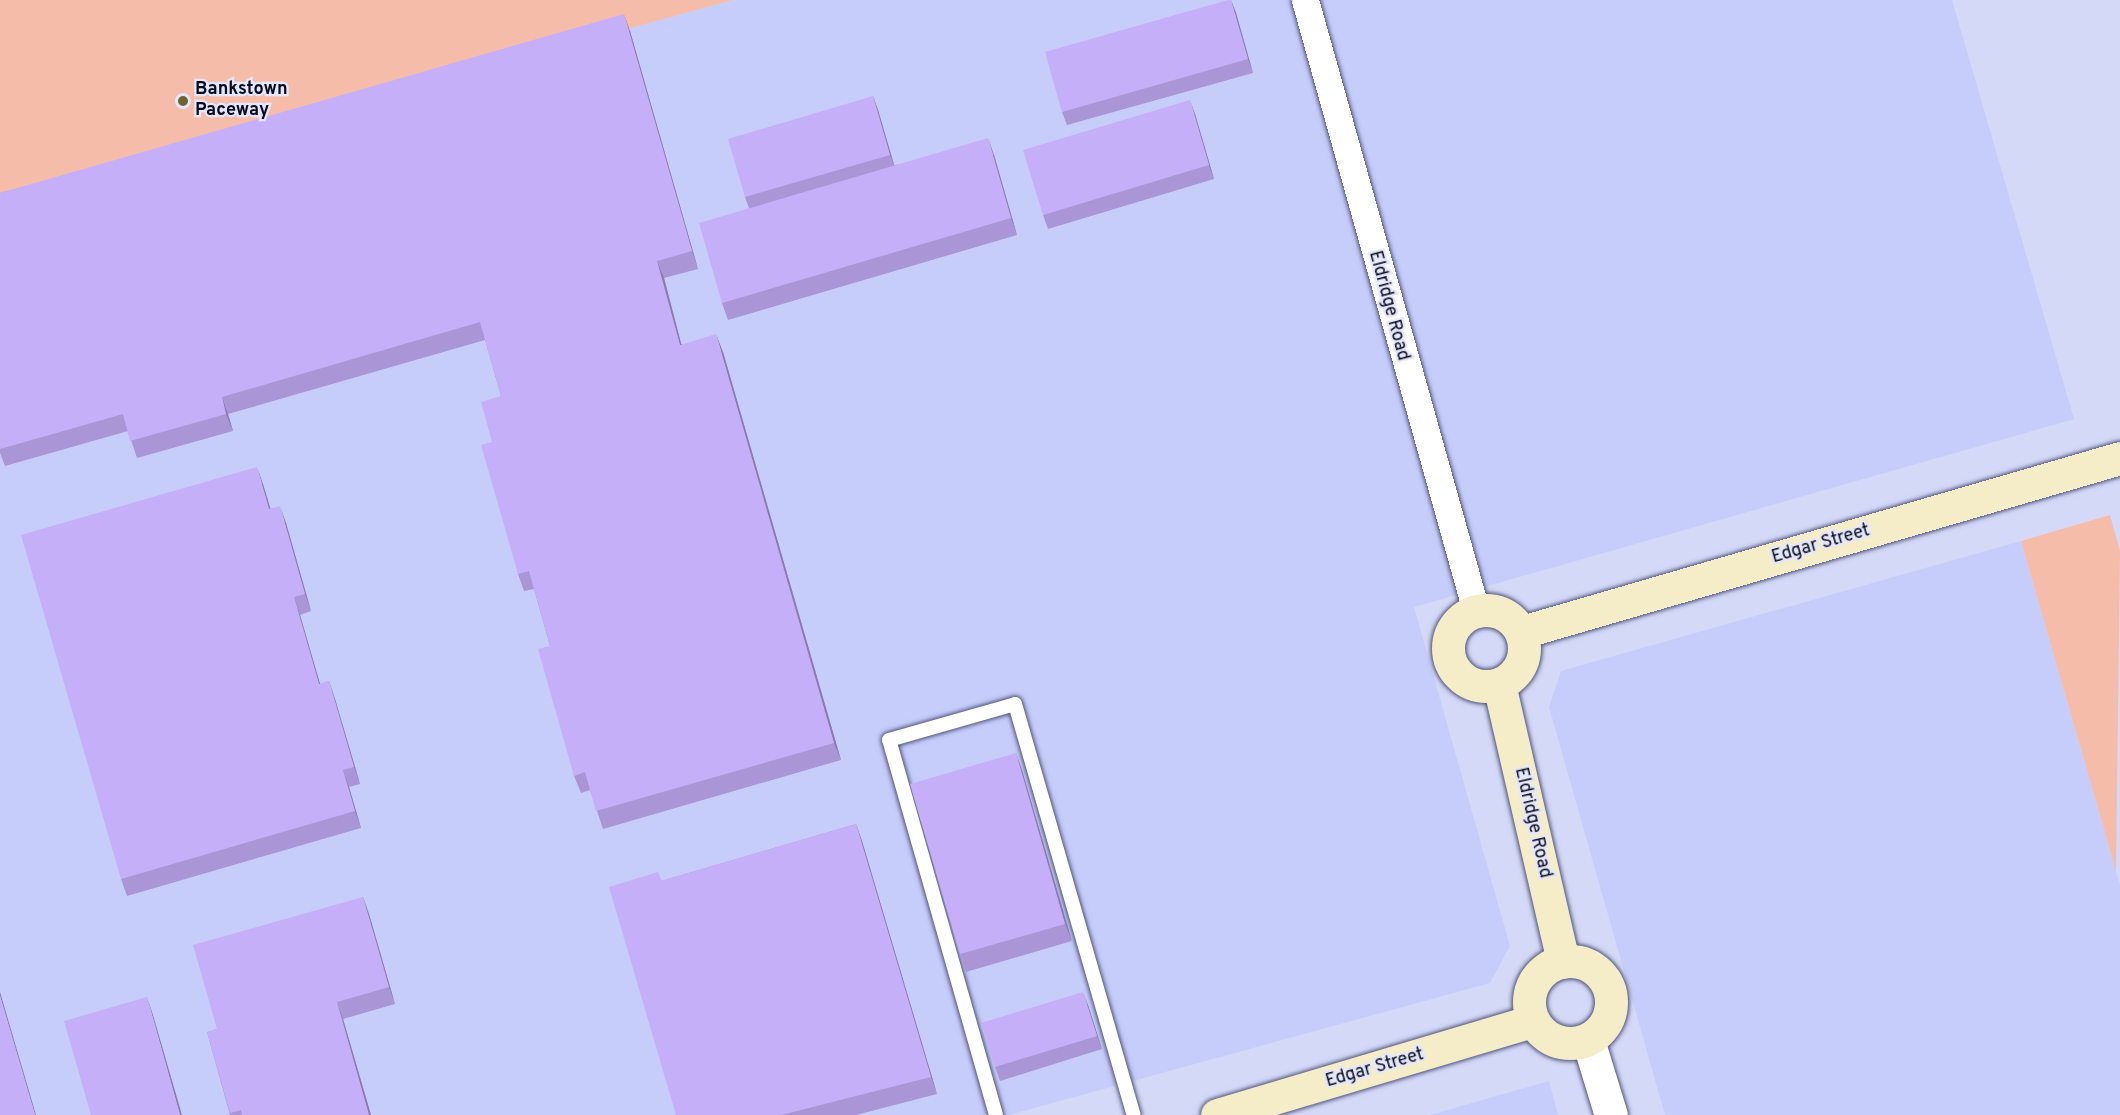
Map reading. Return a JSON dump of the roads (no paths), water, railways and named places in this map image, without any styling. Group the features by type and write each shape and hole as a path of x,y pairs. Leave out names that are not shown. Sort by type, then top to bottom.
{"main road":[{"name":"Edgar Street","path":"1522,632 2120,458"},
{"path":"1476,611 1505,614 1522,632 1524,657 1500,684 1474,685 1462,679 1449,657 1451,632 1476,611"},
{"name":"Eldridge Road","path":"1500,684 1563,962"},
{"path":"1563,962 1593,968 1610,991 1607,1020 1588,1040 1551,1039 1533,1021 1529,994 1533,982 1542,971 1563,962"},
{"name":"Edgar Street","path":"1217,1115 1533,1021"}],"street":[{"name":"Eldridge Road","path":"1305,0 1476,611"},
{"path":"1588,1040 1611,1115"}],"lane":[{"path":"996,1115 889,740 1015,704 1134,1115"}],"place":[{"name":"Bankstown Paceway","path":"183,101"}]}
